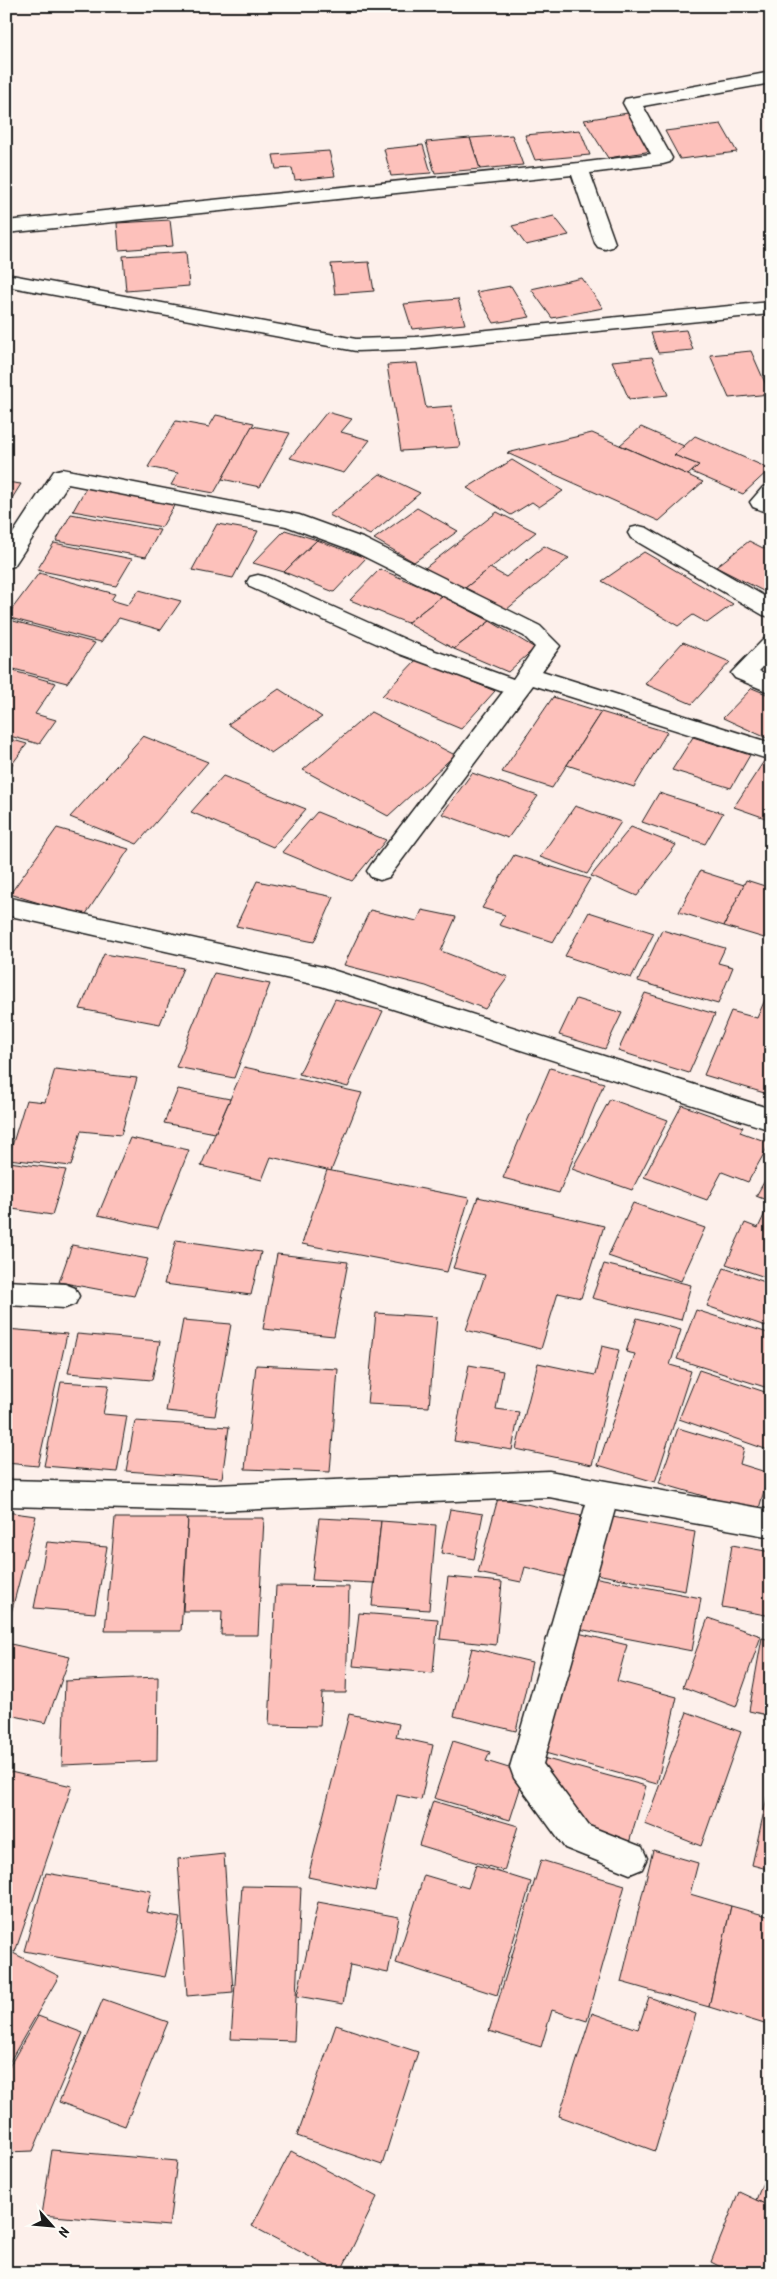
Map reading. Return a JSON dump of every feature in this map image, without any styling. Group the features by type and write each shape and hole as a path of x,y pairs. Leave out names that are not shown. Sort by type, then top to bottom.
{"street":[{"path":"6,227 579,169 663,158 632,104 771,77"},
{"path":"579,169 604,243"},
{"path":"6,280 356,345 416,343 771,308"},
{"path":"6,562 62,476 292,520 357,544 532,631 548,646 523,682 380,871"},
{"path":"771,492 761,502 771,507"},
{"path":"639,532 771,610"},
{"path":"258,582 408,649 771,752"},
{"path":"771,644 743,673 771,685"},
{"path":"6,906 323,977 771,1120"},
{"path":"6,1293 64,1296"},
{"path":"6,1493 214,1498 549,1484 771,1524"},
{"path":"604,1494 526,1767 577,1837 630,1858"}],"building":[{"path":"628,113 652,151 608,158 584,120"},
{"path":"721,124 737,152 680,159 665,131"},
{"path":"580,130 590,155 535,160 525,135"},
{"path":"512,135 523,165 480,169 470,138"},
{"path":"470,138 480,169 435,173 426,142"},
{"path":"423,145 431,173 391,176 384,149"},
{"path":"329,151 335,176 295,180 292,168 276,169 273,155"},
{"path":"554,216 569,235 526,245 512,226"},
{"path":"170,220 173,246 119,250 117,223"},
{"path":"186,252 189,286 126,291 123,256"},
{"path":"369,262 374,291 335,294 331,264"},
{"path":"582,278 603,308 552,318 531,289"},
{"path":"511,286 530,317 494,323 476,292"},
{"path":"458,299 465,324 412,329 404,304"},
{"path":"686,330 693,350 658,353 651,333"},
{"path":"751,351 770,394 729,398 710,355"},
{"path":"652,357 668,395 629,399 612,361"},
{"path":"417,363 426,408 452,406 460,447 401,451 387,365"},
{"path":"327,412 352,419 341,432 370,440 344,473 290,458"},
{"path":"216,415 254,423 214,493 171,485 178,473 148,467 176,421 209,427"},
{"path":"252,426 290,433 260,487 222,479"},
{"path":"641,427 684,446 674,455 699,465 688,475 620,445"},
{"path":"592,433 703,482 659,521 507,453"},
{"path":"695,436 770,469 743,494 692,472 699,465 674,455"},
{"path":"512,460 563,491 539,507 532,502 511,515 467,488"},
{"path":"380,474 420,493 370,535 329,515"},
{"path":"6,482 21,484 11,500 6,499"},
{"path":"86,488 175,504 162,527 73,511"},
{"path":"417,508 458,531 414,562 374,539"},
{"path":"497,512 536,532 464,589 425,568"},
{"path":"71,514 160,530 146,557 56,541"},
{"path":"217,524 258,531 233,578 192,570"},
{"path":"285,530 317,540 284,572 253,563"},
{"path":"317,540 366,558 334,592 284,572"},
{"path":"749,541 771,552 771,595 716,567"},
{"path":"54,543 132,559 116,586 37,570"},
{"path":"544,546 569,558 506,610 464,589 490,568 506,577"},
{"path":"644,552 733,604 707,623 693,615 678,626 602,581"},
{"path":"380,569 442,596 407,623 350,600"},
{"path":"39,573 115,594 111,600 128,605 139,590 181,601 161,630 119,618 101,642 6,617"},
{"path":"442,596 490,621 454,649 407,623"},
{"path":"6,619 95,643 67,683 6,667"},
{"path":"490,621 535,648 508,672 454,649"},
{"path":"683,642 730,662 692,704 645,684"},
{"path":"417,659 495,691 461,729 382,696"},
{"path":"6,669 56,683 35,714 56,720 39,744 6,735"},
{"path":"752,688 771,696 771,740 723,718"},
{"path":"279,689 322,717 271,753 228,724"},
{"path":"553,697 601,712 552,788 502,772"},
{"path":"371,712 455,755 388,816 303,770"},
{"path":"601,712 667,732 634,787 567,765"},
{"path":"143,736 208,762 137,844 70,817"},
{"path":"693,737 750,755 731,788 672,770"},
{"path":"6,738 27,744 10,767 6,766"},
{"path":"764,761 771,763 771,820 734,807"},
{"path":"472,773 538,796 508,838 442,814"},
{"path":"223,776 306,809 273,847 191,812"},
{"path":"659,793 723,813 705,844 642,822"},
{"path":"575,806 621,822 587,874 540,857"},
{"path":"317,812 386,840 352,881 282,852"},
{"path":"631,827 676,845 637,896 591,876"},
{"path":"57,828 129,849 84,917 10,894"},
{"path":"514,855 590,879 553,942 499,925 505,915 482,908"},
{"path":"700,871 744,885 724,926 679,912"},
{"path":"746,880 771,888 771,940 724,926"},
{"path":"257,881 334,897 314,942 236,926"},
{"path":"370,910 417,921 422,910 456,917 441,951 508,977 485,1009 426,986 344,965"},
{"path":"589,912 654,933 631,978 565,956"},
{"path":"662,930 725,948 718,963 733,967 718,1004 638,981"},
{"path":"104,954 183,968 160,1024 80,1009"},
{"path":"214,973 270,984 234,1078 176,1067"},
{"path":"771,986 771,1095 704,1075 731,1011 757,1018"},
{"path":"645,993 715,1014 689,1073 618,1051"},
{"path":"335,999 383,1011 348,1087 299,1074"},
{"path":"576,999 622,1013 605,1049 559,1035"},
{"path":"244,1067 362,1093 331,1171 271,1157 262,1180 201,1166"},
{"path":"550,1068 604,1083 559,1193 503,1178"},
{"path":"55,1069 137,1078 121,1135 81,1131 71,1166 8,1159 26,1100 45,1102"},
{"path":"178,1089 230,1099 215,1133 164,1123"},
{"path":"610,1099 668,1120 632,1190 572,1169"},
{"path":"682,1105 743,1127 740,1132 770,1143 748,1182 722,1172 707,1200 644,1177"},
{"path":"130,1138 189,1150 158,1228 98,1215"},
{"path":"9,1162 66,1170 52,1215 6,1208 6,1170"},
{"path":"327,1170 469,1198 447,1272 302,1244"},
{"path":"771,1170 771,1202 756,1196"},
{"path":"478,1197 604,1226 581,1298 558,1293 541,1349 466,1330 485,1275 453,1268"},
{"path":"633,1203 705,1228 681,1281 608,1256"},
{"path":"766,1211 771,1212 771,1279 726,1264 745,1223 758,1228"},
{"path":"176,1240 261,1252 251,1295 164,1284"},
{"path":"72,1245 148,1259 134,1296 59,1282"},
{"path":"277,1254 348,1262 334,1336 263,1329"},
{"path":"604,1264 691,1285 681,1320 592,1298"},
{"path":"724,1268 771,1284 771,1328 707,1306"},
{"path":"696,1310 771,1334 771,1389 677,1359"},
{"path":"376,1313 437,1317 429,1407 367,1404"},
{"path":"637,1318 681,1330 670,1365 691,1371 655,1482 598,1465 635,1354 626,1352"},
{"path":"183,1320 231,1324 215,1416 166,1411"},
{"path":"6,1329 67,1334 38,1466 6,1463"},
{"path":"77,1334 160,1341 152,1380 68,1373"},
{"path":"602,1346 619,1350 592,1465 516,1449 538,1363 595,1375"},
{"path":"256,1365 338,1369 330,1472 245,1469"},
{"path":"469,1365 503,1371 496,1409 519,1412 512,1450 454,1441"},
{"path":"699,1370 771,1394 771,1451 679,1419"},
{"path":"61,1382 109,1385 103,1414 127,1416 117,1472 44,1466"},
{"path":"135,1421 229,1427 222,1478 126,1471"},
{"path":"678,1428 744,1448 740,1464 769,1473 758,1512 659,1483"},
{"path":"498,1498 581,1516 566,1577 525,1567 521,1582 478,1573"},
{"path":"450,1509 483,1514 474,1559 441,1553"},
{"path":"6,1512 36,1516 7,1629 6,1629"},
{"path":"607,1516 695,1532 685,1591 596,1574"},
{"path":"115,1518 188,1518 181,1631 105,1631"},
{"path":"188,1518 264,1518 258,1635 221,1635 222,1611 183,1611"},
{"path":"319,1518 381,1521 374,1583 312,1580"},
{"path":"381,1521 436,1525 429,1610 372,1606"},
{"path":"47,1542 107,1547 95,1613 34,1608"},
{"path":"732,1545 771,1552 771,1616 722,1607"},
{"path":"588,1576 701,1598 692,1651 579,1629"},
{"path":"448,1577 502,1582 496,1645 440,1639"},
{"path":"276,1586 349,1587 346,1693 322,1693 320,1726 269,1725"},
{"path":"359,1613 438,1619 433,1673 353,1666"},
{"path":"708,1618 761,1636 736,1707 683,1687"},
{"path":"578,1633 627,1645 617,1681 677,1697 657,1784 545,1753"},
{"path":"762,1638 771,1640 771,1716 749,1711"},
{"path":"6,1643 70,1657 46,1723 6,1714"},
{"path":"472,1648 532,1662 516,1731 454,1716"},
{"path":"158,1677 157,1761 62,1765 65,1681"},
{"path":"687,1712 741,1732 701,1846 645,1824"},
{"path":"349,1714 399,1724 396,1737 433,1745 421,1800 397,1795 375,1891 308,1877"},
{"path":"453,1741 490,1752 486,1761 525,1773 510,1820 434,1798"},
{"path":"543,1758 646,1786 629,1843 577,1827 538,1776"},
{"path":"6,1771 72,1786 15,1952 6,1950"},
{"path":"771,1780 771,1870 752,1865"},
{"path":"433,1801 518,1826 504,1871 419,1845"},
{"path":"653,1850 698,1863 690,1894 731,1906 709,2007 621,1982"},
{"path":"224,1854 233,1992 187,1996 178,1859"},
{"path":"541,1860 625,1885 587,2021 552,2010 541,2047 489,2031"},
{"path":"476,1865 531,1882 497,1995 396,1963 424,1875 468,1888"},
{"path":"46,1873 151,1891 146,1912 180,1918 165,1977 24,1951"},
{"path":"242,1886 301,1887 294,2041 231,2039"},
{"path":"318,1902 399,1917 388,1973 350,1965 343,2004 297,1996"},
{"path":"731,1906 771,1917 771,2026 709,2007"},
{"path":"13,1953 59,1976 6,2068 6,1965"},
{"path":"649,1997 696,2014 655,2151 559,2116 592,2013 638,2029"},
{"path":"103,1999 168,2022 125,2126 59,2102"},
{"path":"38,2016 83,2033 33,2151 6,2152 6,2072"},
{"path":"336,2025 418,2052 382,2165 297,2136"},
{"path":"52,2150 177,2161 169,2226 42,2215"},
{"path":"291,2151 377,2197 340,2273 252,2226"},
{"path":"771,2162 771,2207 756,2200"},
{"path":"739,2192 771,2207 771,2273 732,2273 711,2262"}]}
